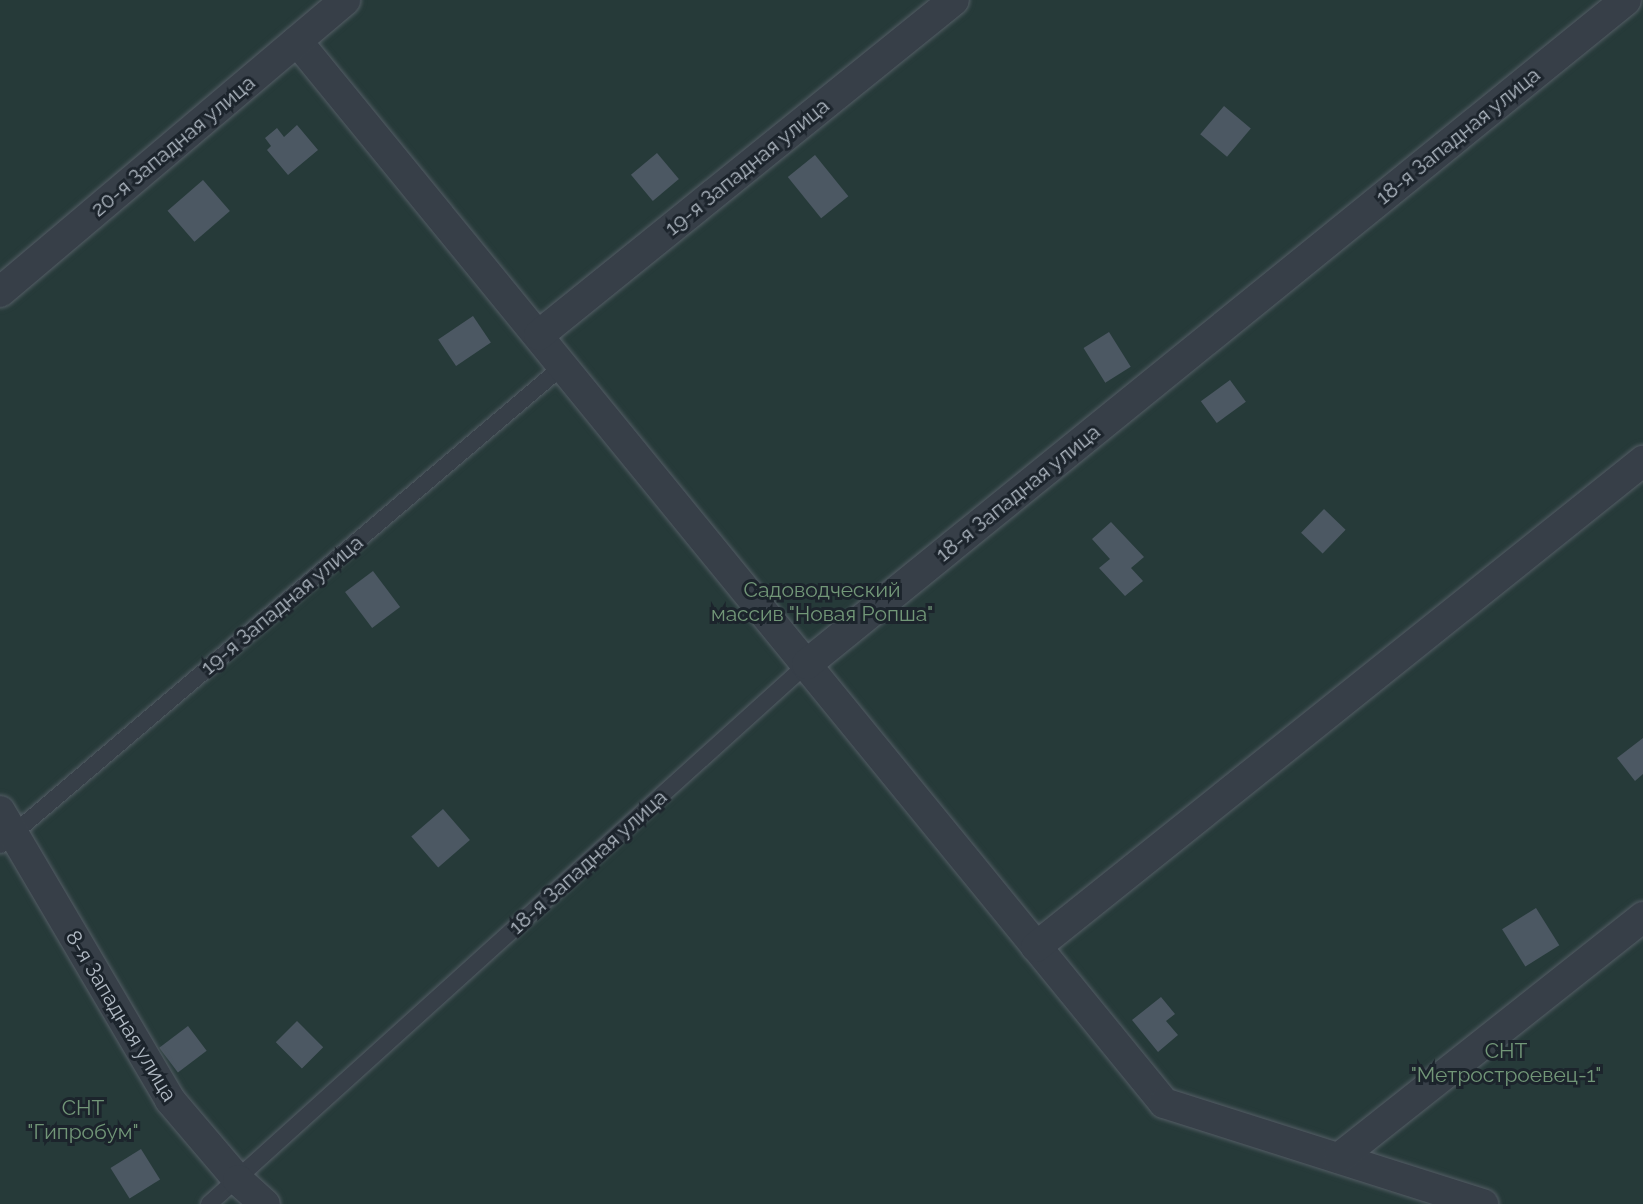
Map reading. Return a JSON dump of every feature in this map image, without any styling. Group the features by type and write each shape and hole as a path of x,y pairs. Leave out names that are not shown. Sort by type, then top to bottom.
{"street":[{"name":"20-я Западная улица","path":"0,292 297,41 313,10 345,0"},
{"name":"19-я Западная улица","path":"539,335 954,0"},
{"name":"18-я Западная улица","path":"807,664 1626,0"},
{"path":"297,41 1164,1103 1483,1204"},
{"path":"1036,947 1643,461"},
{"name":"8-я Западная улица","path":"4,830 170,1100 238,1180 265,1204"},
{"path":"1339,1158 1643,917"}],"lane":[{"name":"19-я Западная улица","path":"4,830 564,365"},
{"name":"18-я Западная улица","path":"209,1204 807,664"}],"green space":[{"name":"Садоводческий массив \"Новая Ропша\"","path":"0,0 1643,0 1643,1204 0,1204"}],"building":[{"path":"1224,106 1251,128 1227,157 1200,134"},
{"path":"297,125 318,150 288,175 267,150 271,146 265,138 277,128 284,137"},
{"path":"657,153 679,179 653,201 631,175"},
{"path":"815,155 848,196 821,218 788,177"},
{"path":"203,180 230,211 194,242 168,211"},
{"path":"473,316 491,343 456,366 438,339"},
{"path":"1109,332 1131,367 1105,383 1084,348"},
{"path":"1230,380 1246,402 1217,423 1201,401"},
{"path":"1324,509 1346,530 1323,554 1301,533"},
{"path":"1111,522 1144,557 1131,568 1143,581 1125,596 1099,568 1110,559 1092,539"},
{"path":"373,571 400,607 372,628 345,592"},
{"path":"1643,738 1643,774 1635,781 1617,758"},
{"path":"443,809 470,840 438,867 411,837"},
{"path":"1536,908 1559,945 1525,967 1502,929"},
{"path":"1161,997 1175,1014 1166,1021 1178,1035 1158,1052 1132,1020"},
{"path":"297,1021 323,1047 302,1068 276,1042"},
{"path":"188,1026 207,1051 178,1072 159,1048"},
{"path":"141,1149 160,1180 130,1199 110,1168"}],"park label":[{"name":"СНТ \"Метростроевец-1\"","path":"1506,1063"},
{"name":"СНТ \"Гипробум\"","path":"83,1120"}]}
